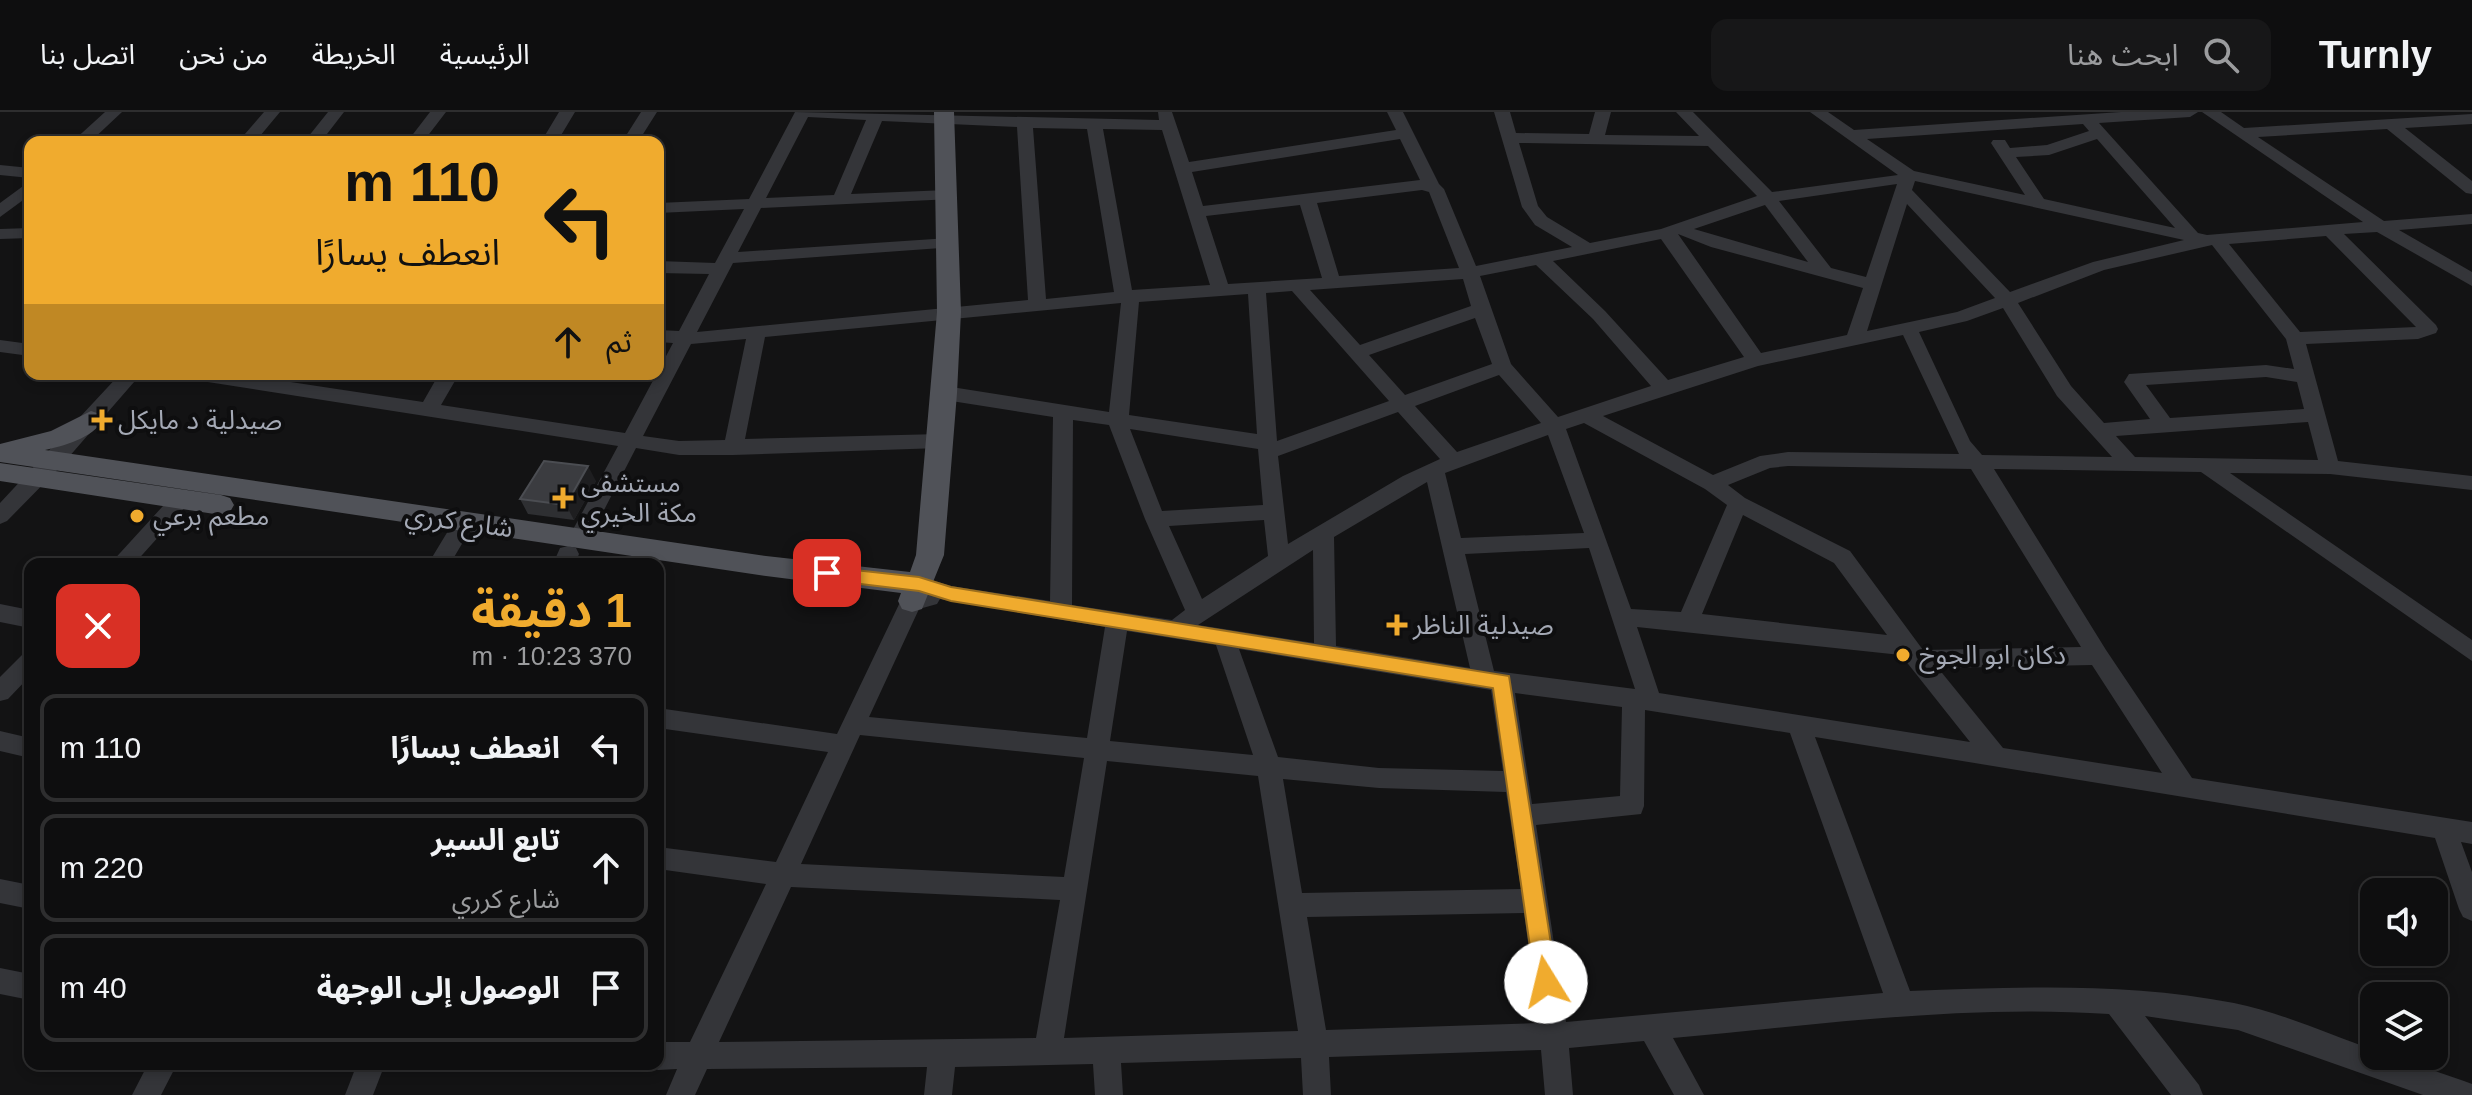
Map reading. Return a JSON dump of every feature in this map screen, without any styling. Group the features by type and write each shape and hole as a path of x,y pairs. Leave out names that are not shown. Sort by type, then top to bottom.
{"main road":[{"path":"664,569 915,593 930,555 945,393 949,243 944,115"},
{"path":"0,452 59,438 91,420"},
{"name":"شارع كرري","path":"0,452 46,470 180,500 571,552 655,558"},
{"name":"شارع كرري","path":"0,472 46,470 602,558"},
{"name":"شارع كرري","path":"664,559 766,566 915,593"}],"street":[{"path":"87,136 114,112"},
{"path":"251,136 272,112"},
{"path":"317,136 336,112"},
{"path":"420,136 438,112"},
{"path":"553,136 567,112"},
{"path":"634,136 649,112"},
{"path":"664,373 804,112 944,115 1025,123 1094,125 1166,118 1221,291"},
{"path":"1395,112 1431,186 1437,191 1470,273 1494,350 1503,367 1555,427 1623,617 1642,700 1632,806 1520,816"},
{"path":"1502,112 1535,215 1588,249"},
{"path":"1596,139 1603,112"},
{"path":"1684,112 1768,198 1825,272"},
{"path":"1818,112 1907,181 2007,300 2064,391 2131,465"},
{"path":"1851,135 1987,126 2039,117 2088,120 2190,112"},
{"path":"2210,112 2380,226 2472,280"},
{"path":"2331,112 2341,126"},
{"path":"840,200 876,115"},
{"path":"2240,133 2472,119"},
{"path":"2088,120 2205,238 2295,338 2330,467"},
{"path":"1025,123 1037,304"},
{"path":"2389,123 2472,189"},
{"path":"1094,125 1127,296 1118,422 1155,519 1197,613"},
{"path":"1987,126 2038,203"},
{"path":"1183,168 1407,133"},
{"path":"2006,153 2049,150 2100,133"},
{"path":"1510,138 1712,141"},
{"path":"0,170 24,172"},
{"path":"1855,338 1907,181"},
{"path":"664,336 683,338 757,332 1127,296 1470,273 1671,231 1768,198 1907,181 2038,203 2205,238"},
{"path":"1198,212 1431,186"},
{"path":"0,212 24,191"},
{"path":"664,208 947,195"},
{"path":"1307,199 1332,283"},
{"path":"1178,628 1279,560 1444,465 1664,388 1756,360 1961,317 2099,266 2205,238 2472,219"},
{"path":"2295,338 2429,332 2329,229"},
{"path":"1671,231 1874,285"},
{"path":"1671,231 1756,360"},
{"path":"0,234 24,233"},
{"path":"664,267 949,243"},
{"path":"1541,260 1599,315 1664,388"},
{"path":"1297,286 1402,404 1444,465 1454,546 1493,680 1514,782 1555,1036 1559,1095"},
{"path":"1257,289 1267,448 1279,560"},
{"path":"1357,353 1482,309"},
{"path":"1909,329 1962,444 1976,461 2098,656 2185,787"},
{"path":"733,448 757,332"},
{"path":"0,346 24,349"},
{"path":"945,393 1063,409 1118,422 1267,448 1503,367"},
{"path":"2164,425 2134,382 2136,379 2266,371 2305,377"},
{"path":"0,516 46,470 126,380"},
{"path":"253,380 679,448 940,441"},
{"path":"327,392 335,380"},
{"path":"428,410 446,380"},
{"path":"571,552 660,380"},
{"path":"1061,610 1063,409"},
{"path":"1585,415 1712,484 1738,503 1842,557 1913,653 1998,759"},
{"path":"2097,430 2314,415"},
{"path":"1712,484 1775,459 2330,467 2472,483"},
{"path":"2206,466 2472,652"},
{"path":"127,558 180,500"},
{"path":"1688,621 1738,503"},
{"path":"1155,519 1274,512"},
{"path":"1323,536 1325,654"},
{"path":"443,558 455,537"},
{"path":"1454,546 1597,540"},
{"path":"680,1095 915,593 951,594 1178,628 1325,654 1642,700 2472,833"},
{"path":"0,613 24,618"},
{"path":"1623,617 1688,621 1913,653 2098,656"},
{"path":"1048,1052 1118,619"},
{"path":"1224,637 1269,767 1314,1042 1317,1095"},
{"path":"0,692 24,667"},
{"path":"664,719 851,735 1097,747 1408,781 1514,782"},
{"path":"1799,725 1901,1004"},
{"path":"0,741 24,747"},
{"path":"2444,828 2472,909"},
{"path":"664,859 785,875 1074,889"},
{"path":"0,891 24,896"},
{"path":"1293,905 1533,901"},
{"path":"0,981 24,986"},
{"path":"664,1056 1106,1051 1555,1036 1901,1004 2042,997 2161,1004 2238,1017 2464,1095"},
{"path":"2116,1001 2189,1095"},
{"path":"1650,1026 1690,1095"},
{"path":"1106,1051 1109,1095"},
{"path":"938,1095 943,1054"},
{"path":"146,1095 160,1070"},
{"path":"359,1095 369,1070"}],"building":[{"path":"544,461 588,466 566,505 520,499"}],"place":[{"name":"صيدلية د مايكل","path":"102,420"},
{"name":"مستشفى مكة الخيري","path":"563,498"},
{"name":"مطعم برعي","path":"137,516"},
{"name":"صيدلية الناظر","path":"1397,625"},
{"name":"دكان ابو الجوخ","path":"1903,655"}],"route":[{"path":"827,573 919,584 951,594 1148,623 1502,682 1514,782 1546,982"}]}
